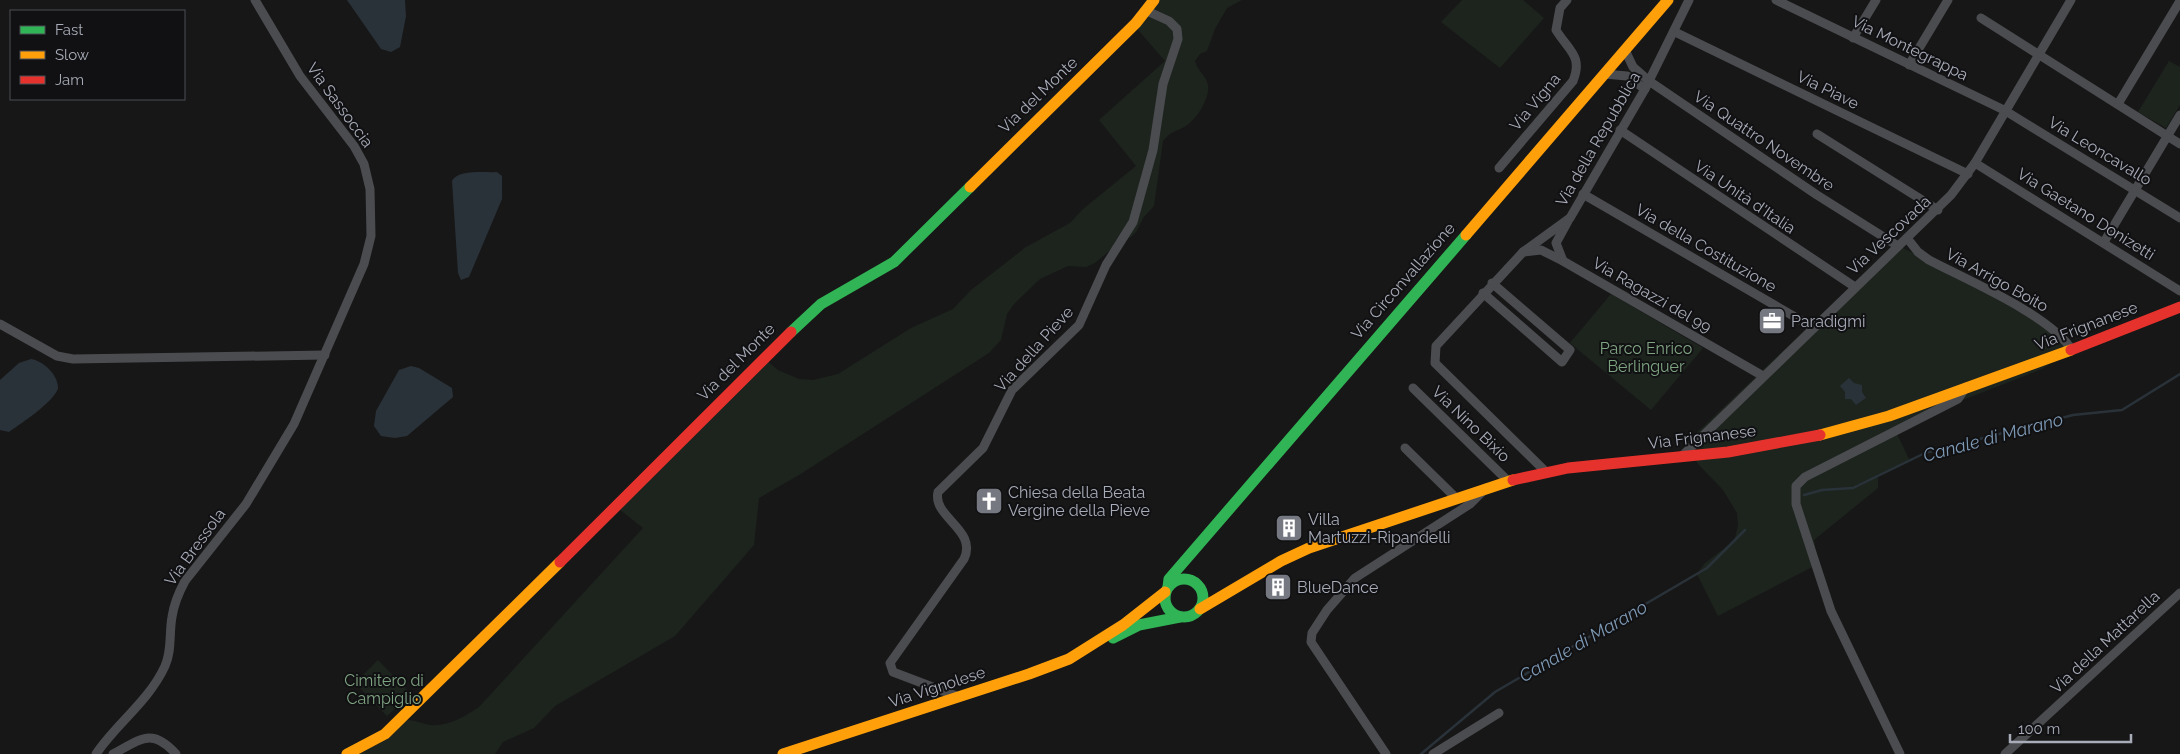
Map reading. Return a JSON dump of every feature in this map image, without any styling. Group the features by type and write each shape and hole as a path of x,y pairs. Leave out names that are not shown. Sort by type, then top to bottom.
{"main road":[{"name":"Via del Monte","path":"347,754 374,742 396,724 808,314 821,304 894,262 1146,11 1154,0"},
{"name":"Via Circonvallazione","path":"1096,642 1123,626 1167,589 1169,579 1668,0"},
{"name":"Via Frignanese","path":"1200,608 1281,561 1309,548 1508,481 1545,471 1760,447 1832,432 1889,416 2072,350 2180,307"},
{"path":"1185,561 1182,571 1186,579"},
{"path":"1096,642 1116,637 1139,625 1190,616 1203,603 1202,591 1195,582 1186,579 1173,582 1167,589 1164,598 1168,610 1180,617"},
{"path":"1202,591 1230,592"},
{"name":"Via Vignolese","path":"783,754 1049,667 1069,659 1096,642"}],"street":[{"name":"Via Sassoccia","path":"255,0 300,76 354,146 364,164 370,189 371,236"},
{"name":"Via Vigna","path":"1499,168 1573,82 1578,68 1576,59 1556,30 1560,8 1567,0"},
{"name":"Via della Repubblica","path":"1545,471 1435,363 1436,346 1492,283 1523,252 1570,218 1647,86 1689,0"},
{"name":"Via Montegrappa","path":"1776,0 1789,3 1853,38 2004,110"},
{"path":"1853,38 1876,0"},
{"path":"1909,65 1948,0"},
{"name":"Via Vescovada","path":"1682,456 1855,287 1938,210 1975,163 2004,110 2071,0"},
{"path":"2118,104 2180,1"},
{"name":"Via della Pieve","path":"960,697 893,672 890,663 964,559 967,550 965,540 938,502 938,492 983,448 1012,390 1079,325 1106,265 1137,213 1153,150 1163,84 1178,39 1177,29 1169,21 1146,11"},
{"path":"1981,18 2180,144"},
{"name":"Via Piave","path":"1675,32 1968,174"},
{"name":"Via Quattro Novembre","path":"1625,50 1633,67 1647,86 1898,246"},
{"path":"1604,74 1627,76 1647,86"},
{"name":"Via Leoncavallo","path":"2004,110 2136,189 2180,218"},
{"path":"2104,242 2180,115"},
{"name":"Via Unità d'Italia","path":"1620,130 1855,287"},
{"path":"1817,134 1938,210"},
{"name":"Via Gaetano Donizetti","path":"1975,163 2180,291"},
{"name":"Via della Costituzione","path":"1583,194 1814,328"},
{"path":"1563,261 1556,242 1570,218"},
{"name":"Via Bressola","path":"96,754 105,741 134,711 164,668 170,646 173,608 178,593 185,581 246,504 294,424 364,264 371,236"},
{"name":"Via Arrigo Boito","path":"1907,238 1918,252 1928,260 2040,319 2064,338 2072,350"},
{"name":"Via Ragazzi del 99","path":"1523,252 1541,250 1563,261 1763,376"},
{"path":"1483,294 1562,362 1570,350 1492,283"},
{"path":"0,324 58,356 72,359 325,355"},
{"path":"1900,754 1831,612 1798,514 1795,498 1796,486 1812,474 1958,399 1966,387"},
{"name":"Via Nino Bixio","path":"1413,388 1508,481"},
{"path":"1405,448 1456,498"},
{"path":"1386,754 1311,642 1310,636 1327,610 1355,578 1470,504 1486,488"},
{"name":"Via della Mattarella","path":"2005,754 2180,593"},
{"path":"1433,754 1499,713"},
{"path":"114,754 145,738 158,738 165,742 176,754"}],"green space":[{"path":"1146,0 1242,0 1227,8 1215,29 1207,51 1200,54 1195,61 1208,85 1205,102 1190,123 1163,141 1154,206 1143,218 1136,232 1131,237 1120,242 1095,263 1086,267 1068,266 1040,279 1014,304 1007,314 1001,340 989,353 799,475 759,498 754,545 675,636 555,706 534,728 503,742 495,754 356,754 407,720 431,725 450,723 479,707 643,528 614,505 766,360 778,370 799,379 813,380 838,374 911,328 953,309 971,290 1026,247 1070,223 1083,209 1136,166 1099,120 1165,61 1132,23"},
{"path":"1462,0 1523,0 1544,18 1500,68 1441,22"},
{"path":"2169,61 2180,67 2180,105 2166,128 2138,112"},
{"path":"1895,244 2039,316 2073,348 2042,369 1955,403 1897,434 1910,461 1878,476 1878,488 1814,540 1818,564 1718,616 1697,574 1705,563 1734,541 1738,526 1737,513 1723,490 1698,464 1686,443"},
{"name":"Parco Enrico Berlinguer","path":"1611,294 1703,348 1651,410 1570,343"},
{"name":"Cimitero di Campiglio","path":"378,660 411,694 387,716 355,683"}],"shaded area":[{"path":"347,0 405,0 406,16 400,47 391,52 381,49"},
{"path":"497,172 502,176 502,199 469,277 461,280 458,273 452,181 455,177 466,173"},
{"path":"31,359 36,360 50,370 56,379 58,389 43,407 22,423 9,432 0,430 0,380 19,363"},
{"path":"411,366 419,368 452,388 453,397 407,436 395,438 381,436 374,426 376,411 399,370"},
{"path":"1849,378 1854,383 1862,385 1862,392 1866,398 1856,405 1851,399 1845,399 1845,392 1840,386"}],"waterway":[{"name":"Canale di Marano","path":"1804,495 1822,490 1853,488 1925,453 2073,415 2122,410 2180,374"},
{"name":"Canale di Marano","path":"1421,754 1495,692 1707,568 1745,530"}],"traffic: fast":[{"path":"791,332 821,304 894,262 970,187"},
{"path":"1168,587 1169,579 1466,235"},
{"path":"1184,579 1198,584 1203,598 1198,612 1184,617 1170,612 1165,598 1170,584 1184,579"},
{"path":"1113,638 1139,625 1180,617"}],"traffic: slow":[{"path":"970,187 1136,23 1154,0"},
{"path":"1466,235 1668,0"},
{"path":"1820,435 1889,416 2071,350"},
{"path":"1200,609 1281,561 1309,548 1513,480"},
{"path":"347,754 385,734 560,562"},
{"path":"783,754 1029,674 1069,659 1123,625 1165,592"}],"traffic: jam":[{"path":"2071,350 2180,307"},
{"path":"560,562 791,332"},
{"path":"1513,480 1568,468 1728,452 1820,435"}],"place":[{"name":"Paradigmi","path":"1772,321"},
{"name":"Chiesa della Beata Vergine della Pieve","path":"989,501"},
{"name":"Villa Martuzzi-Ripandelli","path":"1289,528"},
{"name":"BlueDance","path":"1278,587"}]}
